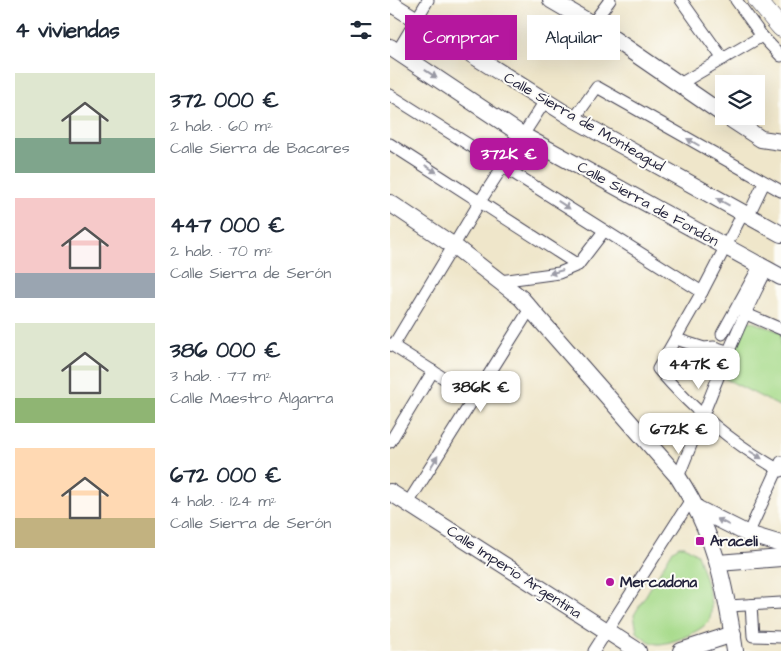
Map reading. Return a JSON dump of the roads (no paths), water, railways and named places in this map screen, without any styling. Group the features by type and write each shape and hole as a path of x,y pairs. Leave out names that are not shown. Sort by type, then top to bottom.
{"main road":[{"path":"758,0 781,28"}],"street":[{"path":"419,15 428,0"},
{"path":"551,0 566,4 580,15"},
{"path":"599,15 610,0"},
{"path":"681,0 723,59"},
{"path":"736,0 762,36 781,56"},
{"name":"Calle Sierra de Monteagud","path":"390,3 408,15"},
{"path":"394,49 405,34"},
{"path":"678,85 762,36"},
{"path":"620,44 715,109"},
{"name":"Calle Sierra de Fondón","path":"394,49 522,135 770,270"},
{"name":"Calle Sierra de Monteagud","path":"479,60 574,119 781,234"},
{"path":"574,119 597,87 781,191"},
{"path":"390,95 702,292"},
{"path":"475,398 392,345 544,101"},
{"path":"738,125 761,140 781,142"},
{"path":"390,144 481,200 578,265"},
{"path":"748,534 780,468 728,438 703,418 658,369 702,292 725,247 764,183"},
{"path":"390,202 454,246 500,281 530,308 678,477 695,504 718,563 728,606 735,651"},
{"path":"500,281 559,273 578,265 604,231"},
{"path":"678,477 744,312 770,270"},
{"path":"722,334 770,270"},
{"path":"408,503 530,308"},
{"path":"744,312 781,329"},
{"path":"676,339 704,348 714,347 727,351"},
{"path":"390,442 433,371"},
{"name":"Calle Imperio Argentina","path":"390,492 638,651"},
{"path":"695,504 748,534 781,544"},
{"path":"594,651 695,504"},
{"path":"718,563 781,558"},
{"path":"728,606 781,603"},
{"path":"751,605 753,636 781,638"},
{"path":"681,651 732,634"}],"place":[{"name":"Araceli","path":"700,541"},
{"name":"Mercadona","path":"610,582"}]}
